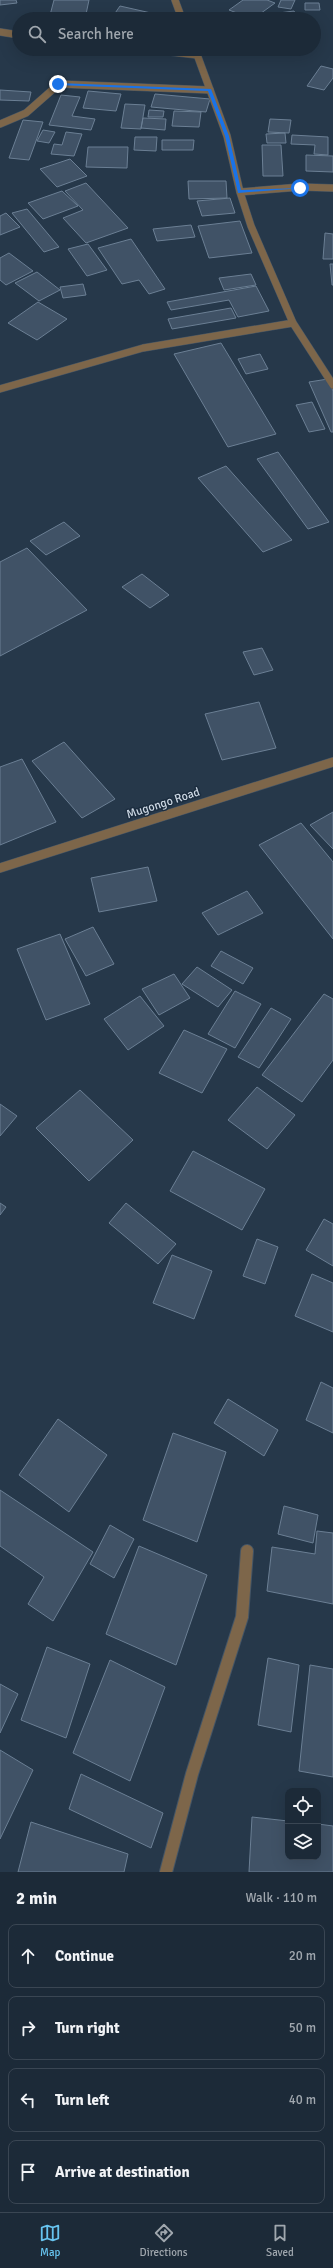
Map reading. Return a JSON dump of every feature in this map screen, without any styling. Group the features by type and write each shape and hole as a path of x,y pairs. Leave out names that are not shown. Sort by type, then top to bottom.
{"street":[{"path":"175,0 179,12"},
{"path":"0,32 12,34"},
{"path":"197,56 227,136 240,192 251,226 293,323 333,385"},
{"path":"0,124 26,113 58,84 210,90"},
{"path":"240,192 300,188 333,188"},
{"path":"0,389 143,348 293,323"},
{"name":"Mugongo Road","path":"0,868 333,762"},
{"path":"166,1872 192,1774 242,1617 247,1552"}],"building":[{"path":"0,0 16,0 17,3 0,5"},
{"path":"54,0 89,0 86,12 51,12"},
{"path":"243,0 267,0 275,3 263,12 234,12 229,10"},
{"path":"281,0 295,0 291,9 278,7"},
{"path":"305,3 319,3 320,10 305,10"},
{"path":"120,6 147,12 116,12"},
{"path":"321,66 333,69 333,78 324,90 307,86"},
{"path":"0,90 31,92 29,101 0,100"},
{"path":"88,91 121,94 116,111 83,108"},
{"path":"155,94 210,99 206,112 151,107"},
{"path":"61,95 80,97 72,116 95,119 91,130 49,125"},
{"path":"125,104 145,105 141,129 121,128"},
{"path":"149,110 164,111 163,117 148,117"},
{"path":"174,111 201,112 199,127 172,126"},
{"path":"143,118 166,119 165,130 141,128"},
{"path":"270,119 291,120 289,133 268,132"},
{"path":"23,120 43,122 29,160 9,158"},
{"path":"43,130 55,132 49,143 37,141"},
{"path":"66,132 82,134 74,156 51,154 54,144 62,145"},
{"path":"285,133 286,143 267,143 266,134"},
{"path":"292,135 328,137 328,155 314,154 315,145 291,144"},
{"path":"135,137 157,137 156,151 134,150"},
{"path":"162,140 194,140 193,150 162,150"},
{"path":"262,145 281,145 283,176 263,176"},
{"path":"88,147 128,147 127,168 86,167"},
{"path":"306,155 333,156 333,172 306,171"},
{"path":"70,159 87,176 57,187 40,169"},
{"path":"188,181 226,181 227,198 189,199"},
{"path":"86,183 128,228 86,243 63,218 83,210 65,191"},
{"path":"62,191 78,206 43,219 28,203"},
{"path":"230,198 235,213 202,216 197,201"},
{"path":"27,209 59,247 44,252 12,213"},
{"path":"6,213 20,227 0,235 0,216"},
{"path":"240,221 252,253 209,258 198,226"},
{"path":"191,225 195,237 157,241 153,229"},
{"path":"325,233 333,234 333,259 323,259"},
{"path":"131,239 165,289 149,294 139,280 122,284 98,248"},
{"path":"88,244 107,270 87,276 68,249"},
{"path":"9,253 33,271 6,285 0,280 0,258"},
{"path":"330,264 333,264 333,285 332,285"},
{"path":"37,272 60,290 39,301 15,283"},
{"path":"251,274 256,285 224,290 219,278"},
{"path":"83,284 86,295 63,298 60,287"},
{"path":"256,286 269,311 238,317 229,300 171,310 167,302"},
{"path":"38,302 67,319 37,340 8,323"},
{"path":"231,308 236,318 172,329 168,319"},
{"path":"221,343 276,434 228,447 174,354"},
{"path":"260,354 268,369 246,374 238,359"},
{"path":"328,379 333,391 333,432 331,432 309,382"},
{"path":"312,402 325,429 309,432 296,405"},
{"path":"278,452 329,522 308,529 257,459"},
{"path":"226,466 292,540 263,552 198,478"},
{"path":"64,522 80,536 46,555 30,541"},
{"path":"27,548 87,610 0,656 0,562"},
{"path":"142,574 169,595 150,608 122,587"},
{"path":"262,648 273,670 254,675 243,652"},
{"path":"259,702 276,748 222,760 205,714"},
{"path":"64,742 115,799 82,818 32,761"},
{"path":"22,759 56,822 0,845 0,767"},
{"path":"333,812 333,849 310,825"},
{"path":"301,823 333,862 333,939 259,845"},
{"path":"148,867 157,901 99,912 91,878"},
{"path":"247,891 263,913 218,935 202,913"},
{"path":"93,927 114,964 86,976 65,939"},
{"path":"60,934 90,1004 46,1020 17,949"},
{"path":"221,951 253,968 243,984 211,966"},
{"path":"197,967 232,990 218,1007 182,984"},
{"path":"174,974 190,998 159,1015 142,989"},
{"path":"235,991 261,1004 235,1048 208,1034"},
{"path":"324,994 333,999 333,1060 302,1102 262,1075"},
{"path":"140,996 164,1026 128,1050 104,1019"},
{"path":"271,1008 291,1019 259,1068 238,1057"},
{"path":"184,1030 227,1049 202,1093 159,1073"},
{"path":"257,1087 295,1115 267,1149 228,1120"},
{"path":"80,1090 133,1140 89,1181 36,1128"},
{"path":"0,1104 17,1116 0,1136"},
{"path":"193,1151 265,1189 242,1230 170,1191"},
{"path":"0,1203 6,1207 0,1215"},
{"path":"126,1203 176,1244 158,1264 109,1223"},
{"path":"324,1219 333,1224 333,1266 306,1250"},
{"path":"257,1239 278,1247 265,1284 243,1276"},
{"path":"172,1255 212,1271 194,1319 153,1303"},
{"path":"312,1274 333,1283 333,1332 295,1316"},
{"path":"321,1382 333,1388 333,1433 306,1420"},
{"path":"228,1399 278,1430 264,1456 214,1423"},
{"path":"58,1419 107,1455 69,1512 19,1475"},
{"path":"173,1433 226,1452 197,1542 143,1520"},
{"path":"0,1490 93,1552 53,1621 28,1604 44,1577 0,1546"},
{"path":"284,1506 318,1515 313,1543 278,1534"},
{"path":"110,1525 134,1539 114,1578 90,1564"},
{"path":"317,1531 333,1533 333,1604 267,1591 272,1547 315,1554"},
{"path":"139,1546 207,1575 176,1665 106,1634"},
{"path":"47,1647 90,1664 66,1738 21,1720"},
{"path":"268,1658 299,1665 291,1732 258,1725"},
{"path":"110,1660 165,1687 130,1781 73,1753"},
{"path":"310,1665 333,1669 333,1777 299,1771"},
{"path":"0,1684 18,1694 0,1733"},
{"path":"0,1750 33,1770 0,1839"},
{"path":"81,1774 163,1813 151,1848 69,1809"},
{"path":"252,1817 285,1821 285,1860 321,1860 321,1824 333,1826 333,1872 249,1872"},
{"path":"31,1822 128,1854 124,1872 18,1872"}],"route":[{"path":"58,84 210,90 227,136 240,192 300,188"}]}
